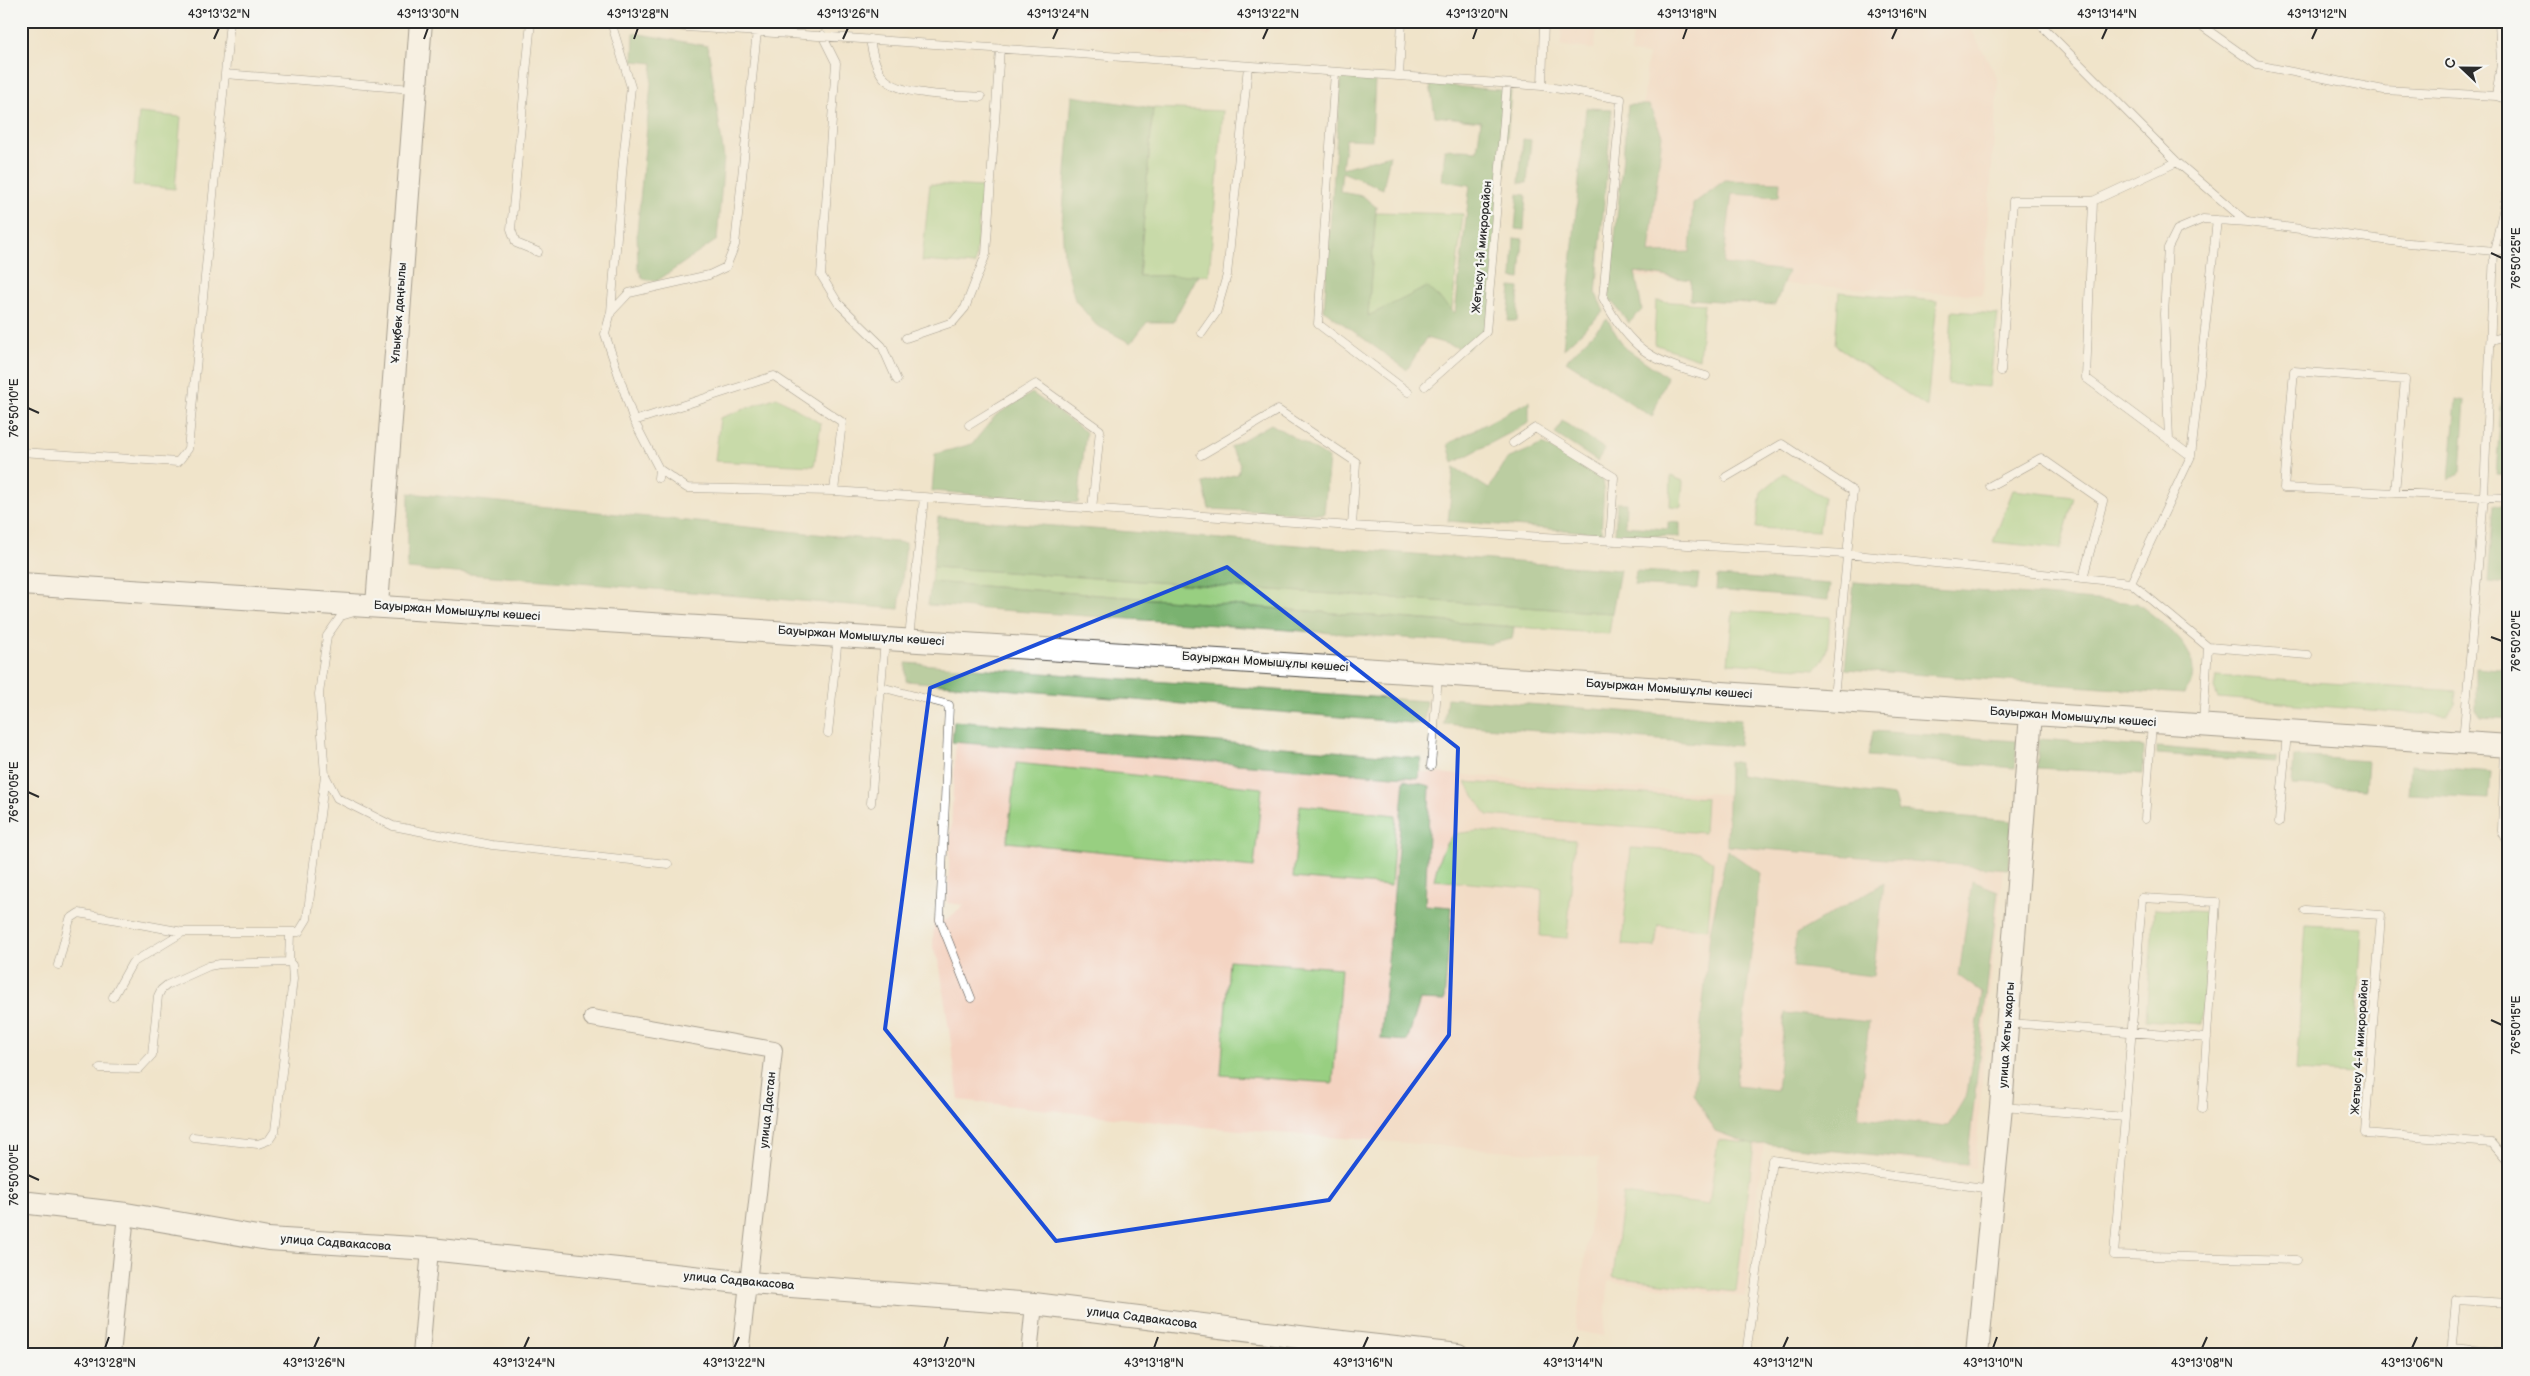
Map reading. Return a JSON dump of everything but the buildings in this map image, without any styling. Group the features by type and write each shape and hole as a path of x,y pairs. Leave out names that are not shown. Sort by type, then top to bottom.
{"street":[{"name":"Ұлықбек даңғылы","path":"377,605 421,21"},
{"name":"Бауыржан Момышұлы көшесі","path":"21,584 377,605 1438,674 2507,746"},
{"name":"улица Жеты жаргы","path":"1978,1355 2008,1023 2031,714"},
{"name":"улица Дастан","path":"592,1018 774,1050 740,1355"},
{"name":"улица Садвакасова","path":"21,1202 126,1214 268,1238 430,1249 749,1282 1034,1304 1323,1348 1458,1355"},
{"path":"112,1355 126,1214"},
{"path":"421,1355 430,1249"},
{"path":"1028,1355 1034,1304"}],"lane":[{"path":"21,43 23,21"},
{"path":"21,452 178,462 188,449 230,21"},
{"path":"531,21 511,229 516,243 538,252"},
{"path":"599,21 1542,86 1622,99 1604,298 1615,320 1635,346 1662,362 1706,376"},
{"path":"611,312 629,293 709,275 726,267 735,245 758,21"},
{"path":"1399,76 1402,21"},
{"path":"1542,86 1544,21"},
{"path":"2037,21 2177,162 2247,222"},
{"path":"2194,21 2257,65 2384,90 2496,96 2509,100"},
{"path":"2496,96 2500,64 2499,21"},
{"path":"612,22 632,87 623,161 611,312 605,334 634,421 659,469 686,488 834,491 1352,526 1846,554 2084,578 2131,583 2208,647 2308,655"},
{"path":"822,36 836,63 821,275 838,303 882,346 897,380"},
{"path":"870,39 872,55 884,78 903,90 981,97"},
{"path":"906,338 953,322 965,308 986,254 1000,48"},
{"path":"1202,333 1216,313 1227,275 1248,66"},
{"path":"1335,72 1318,324 1408,392"},
{"path":"225,74 415,89"},
{"name":"Жетысу 1-й микрорайон","path":"1425,386 1486,332 1507,84"},
{"path":"2001,371 2013,201 2093,201 2177,162"},
{"path":"2463,743 2484,496 2492,340 2494,251 2509,185"},
{"path":"2093,201 2086,378 2191,456"},
{"path":"2169,440 2164,314 2168,248 2177,230 2198,221 2216,220 2247,222 2399,242 2494,251 2509,249"},
{"path":"2131,583 2191,456 2216,220"},
{"path":"2492,340 2509,335"},
{"path":"2396,492 2405,380 2294,371 2284,488 2509,498"},
{"path":"634,421 774,376 842,422 834,491"},
{"path":"969,425 1036,384 1100,430 1092,509"},
{"path":"1201,455 1278,410 1356,462 1352,526"},
{"path":"1512,443 1534,428 1614,477 1610,542"},
{"path":"1726,477 1782,444 1853,491 1834,700"},
{"path":"1990,486 2041,458 2103,501 2084,578"},
{"path":"658,478 659,469"},
{"path":"908,640 924,498"},
{"path":"58,965 70,920 79,913 183,932 299,932 307,919 325,776 319,694 327,636 340,616 377,605"},
{"path":"828,733 839,635"},
{"path":"871,803 885,638"},
{"path":"2203,726 2208,647"},
{"path":"1431,766 1438,674"},
{"path":"881,687 949,705 940,920 971,998"},
{"path":"2145,819 2152,723"},
{"path":"2279,822 2287,731"},
{"path":"2507,746 2502,831 2509,844"},
{"path":"325,776 337,798 393,826 492,845 668,864"},
{"path":"2202,1109 2216,902 2142,898 2114,1256 2297,1260"},
{"name":"Жетысу 4-й микрорайон","path":"2305,910 2381,915 2365,1133 2492,1143 2509,1163"},
{"path":"113,997 132,963 183,932"},
{"path":"193,1138 258,1144 269,1140 275,1131 293,980 292,965 289,962 290,933"},
{"path":"100,1068 139,1068 152,1055 158,996 167,985 220,964 289,962"},
{"path":"2008,1023 2207,1038"},
{"path":"2001,1107 2125,1117"},
{"path":"1746,1355 1772,1160 1992,1189"},
{"path":"2509,1303 2456,1300 2451,1352 2509,1352"}],"highlighted area":[{"path":"1227,567 1458,748 1449,1035 1329,1200 1056,1241 885,1029 930,688"}],"shaded area":[{"path":"1005,21 1213,21 1212,35"},
{"path":"1562,21 1598,21 1594,49 1561,46"},
{"path":"1634,21 1967,21 1998,79 1983,295 1626,276 1648,55 1631,53"},
{"path":"956,737 1745,796 2007,832 1987,1018 1975,1168 1764,1143 1745,1297 1609,1281 1603,1336 1575,1331 1599,1158 1203,1127 959,1100 939,960 933,948 934,921 946,920 965,905 947,903"}],"green space":[{"path":"634,33 708,46 724,158 717,240 657,281 643,279 638,268 637,232 653,63 633,61"},
{"path":"1341,77 1375,80 1372,140 1346,139 1342,168 1390,155 1383,189 1342,172 1340,192 1363,196 1376,207 1368,316 1427,287 1455,313 1470,185 1442,181 1445,149 1477,151 1481,121 1435,116 1430,84 1511,91 1492,320 1467,350 1426,338 1407,370 1324,310"},
{"path":"1072,96 1153,108 1139,276 1198,275 1173,322 1147,322 1131,343 1096,325 1075,300 1064,257 1062,223"},
{"path":"1628,105 1649,105 1662,135 1649,253 1690,252 1693,204 1725,180 1780,182 1779,197 1732,194 1723,264 1788,271 1775,305 1690,299 1691,280 1635,272 1642,310 1629,323 1609,298"},
{"path":"1153,108 1223,111 1209,275 1139,276"},
{"path":"1586,108 1612,109 1596,294 1604,311 1563,349"},
{"path":"139,113 181,117 175,189 133,185"},
{"path":"1523,139 1531,140 1527,183 1519,183"},
{"path":"930,184 982,187 975,265 922,261"},
{"path":"1518,194 1526,195 1524,230 1515,229"},
{"path":"1376,212 1463,214 1450,325 1368,315"},
{"path":"1514,238 1523,239 1520,279 1512,278"},
{"path":"1511,287 1519,288 1517,321 1508,321"},
{"path":"1839,292 1937,301 1927,407 1835,345"},
{"path":"1656,301 1704,304 1699,359 1654,344"},
{"path":"1952,311 1998,314 1989,387 1948,384"},
{"path":"1607,319 1624,347 1667,377 1652,417 1566,361"},
{"path":"2505,353 2509,353 2509,475 2496,474"},
{"path":"1032,393 1086,432 1078,503 932,491 935,454 972,444 996,415"},
{"path":"777,397 821,424 814,466 715,461 720,418"},
{"path":"2456,399 2465,401 2460,472 2449,480"},
{"path":"1529,401 1529,423 1453,463 1448,444"},
{"path":"1562,421 1605,449 1597,461 1555,434"},
{"path":"1271,424 1329,458 1324,514 1209,509 1203,483 1238,474 1240,464 1230,447"},
{"path":"1543,444 1603,479 1601,533 1448,521 1454,467 1489,489 1507,459"},
{"path":"1784,473 1824,497 1819,531 1756,528 1761,492"},
{"path":"1671,476 1683,481 1681,507 1670,506"},
{"path":"2013,490 2074,497 2060,549 1993,542"},
{"path":"409,493 906,543 899,609 407,569"},
{"path":"1617,503 1626,503 1625,526 1668,529 1668,522 1680,523 1680,537 1615,534"},
{"path":"2494,504 2509,506 2509,584 2488,582"},
{"path":"938,517 1620,570 1612,613 933,567"},
{"path":"933,567 1612,613 1609,634 931,582"},
{"path":"1636,571 1699,574 1697,589 1634,585"},
{"path":"1717,576 1830,584 1828,600 1716,590"},
{"path":"931,582 1514,627 1512,639 1490,644 928,605"},
{"path":"1854,582 2137,603 2182,642 2189,654 2193,667 2191,680 2184,694 1845,669"},
{"path":"1733,611 1830,617 1826,652 1823,659 1815,669 1728,663"},
{"path":"906,663 1426,701 1424,724 906,681"},
{"path":"2476,667 2509,670 2509,719 2481,717 2476,710"},
{"path":"2216,676 2457,691 2455,703 2447,716 2218,698 2214,688"},
{"path":"1447,698 1741,720 1739,746 1444,724"},
{"path":"954,721 1421,758 1419,778 952,742"},
{"path":"1873,731 2017,741 2015,768 1868,756"},
{"path":"2039,739 2144,747 2143,774 2037,768"},
{"path":"2157,747 2276,757 2276,762 2157,754"},
{"path":"2294,756 2368,761 2366,789 2292,785"},
{"path":"1729,761 1739,763 1739,775 1894,796 1898,811 2012,821 2008,869 1727,846"},
{"path":"1016,763 1262,788 1254,867 1007,842"},
{"path":"2411,765 2491,772 2489,799 2409,795"},
{"path":"1404,780 1430,786 1425,905 1452,907 1444,1001 1420,1000 1407,1041 1381,1039"},
{"path":"1465,782 1706,798 1704,833 1487,815"},
{"path":"1300,805 1396,815 1391,886 1293,878"},
{"path":"1477,831 1575,840 1567,938 1540,936 1542,889 1434,880 1441,855 1446,844 1454,834"},
{"path":"1631,848 1698,852 1713,862 1708,929 1658,925 1655,947 1622,945"},
{"path":"1727,850 1760,873 1736,1086 1777,1090 1785,1013 1869,1022 1858,1117 1948,1126 1967,1094 1982,993 1959,976 1972,881 1998,891 1967,1164 1765,1144 1753,1145 1715,1131 1694,1094 1710,933"},
{"path":"1884,883 1873,976 1793,967 1796,934"},
{"path":"2154,909 2210,912 2202,1024 2146,1020"},
{"path":"2306,925 2362,928 2353,1074 2296,1071"},
{"path":"1229,960 1341,968 1333,1083 1221,1075"},
{"path":"1718,1140 1754,1144 1736,1292 1613,1277 1623,1194 1709,1205"}]}
